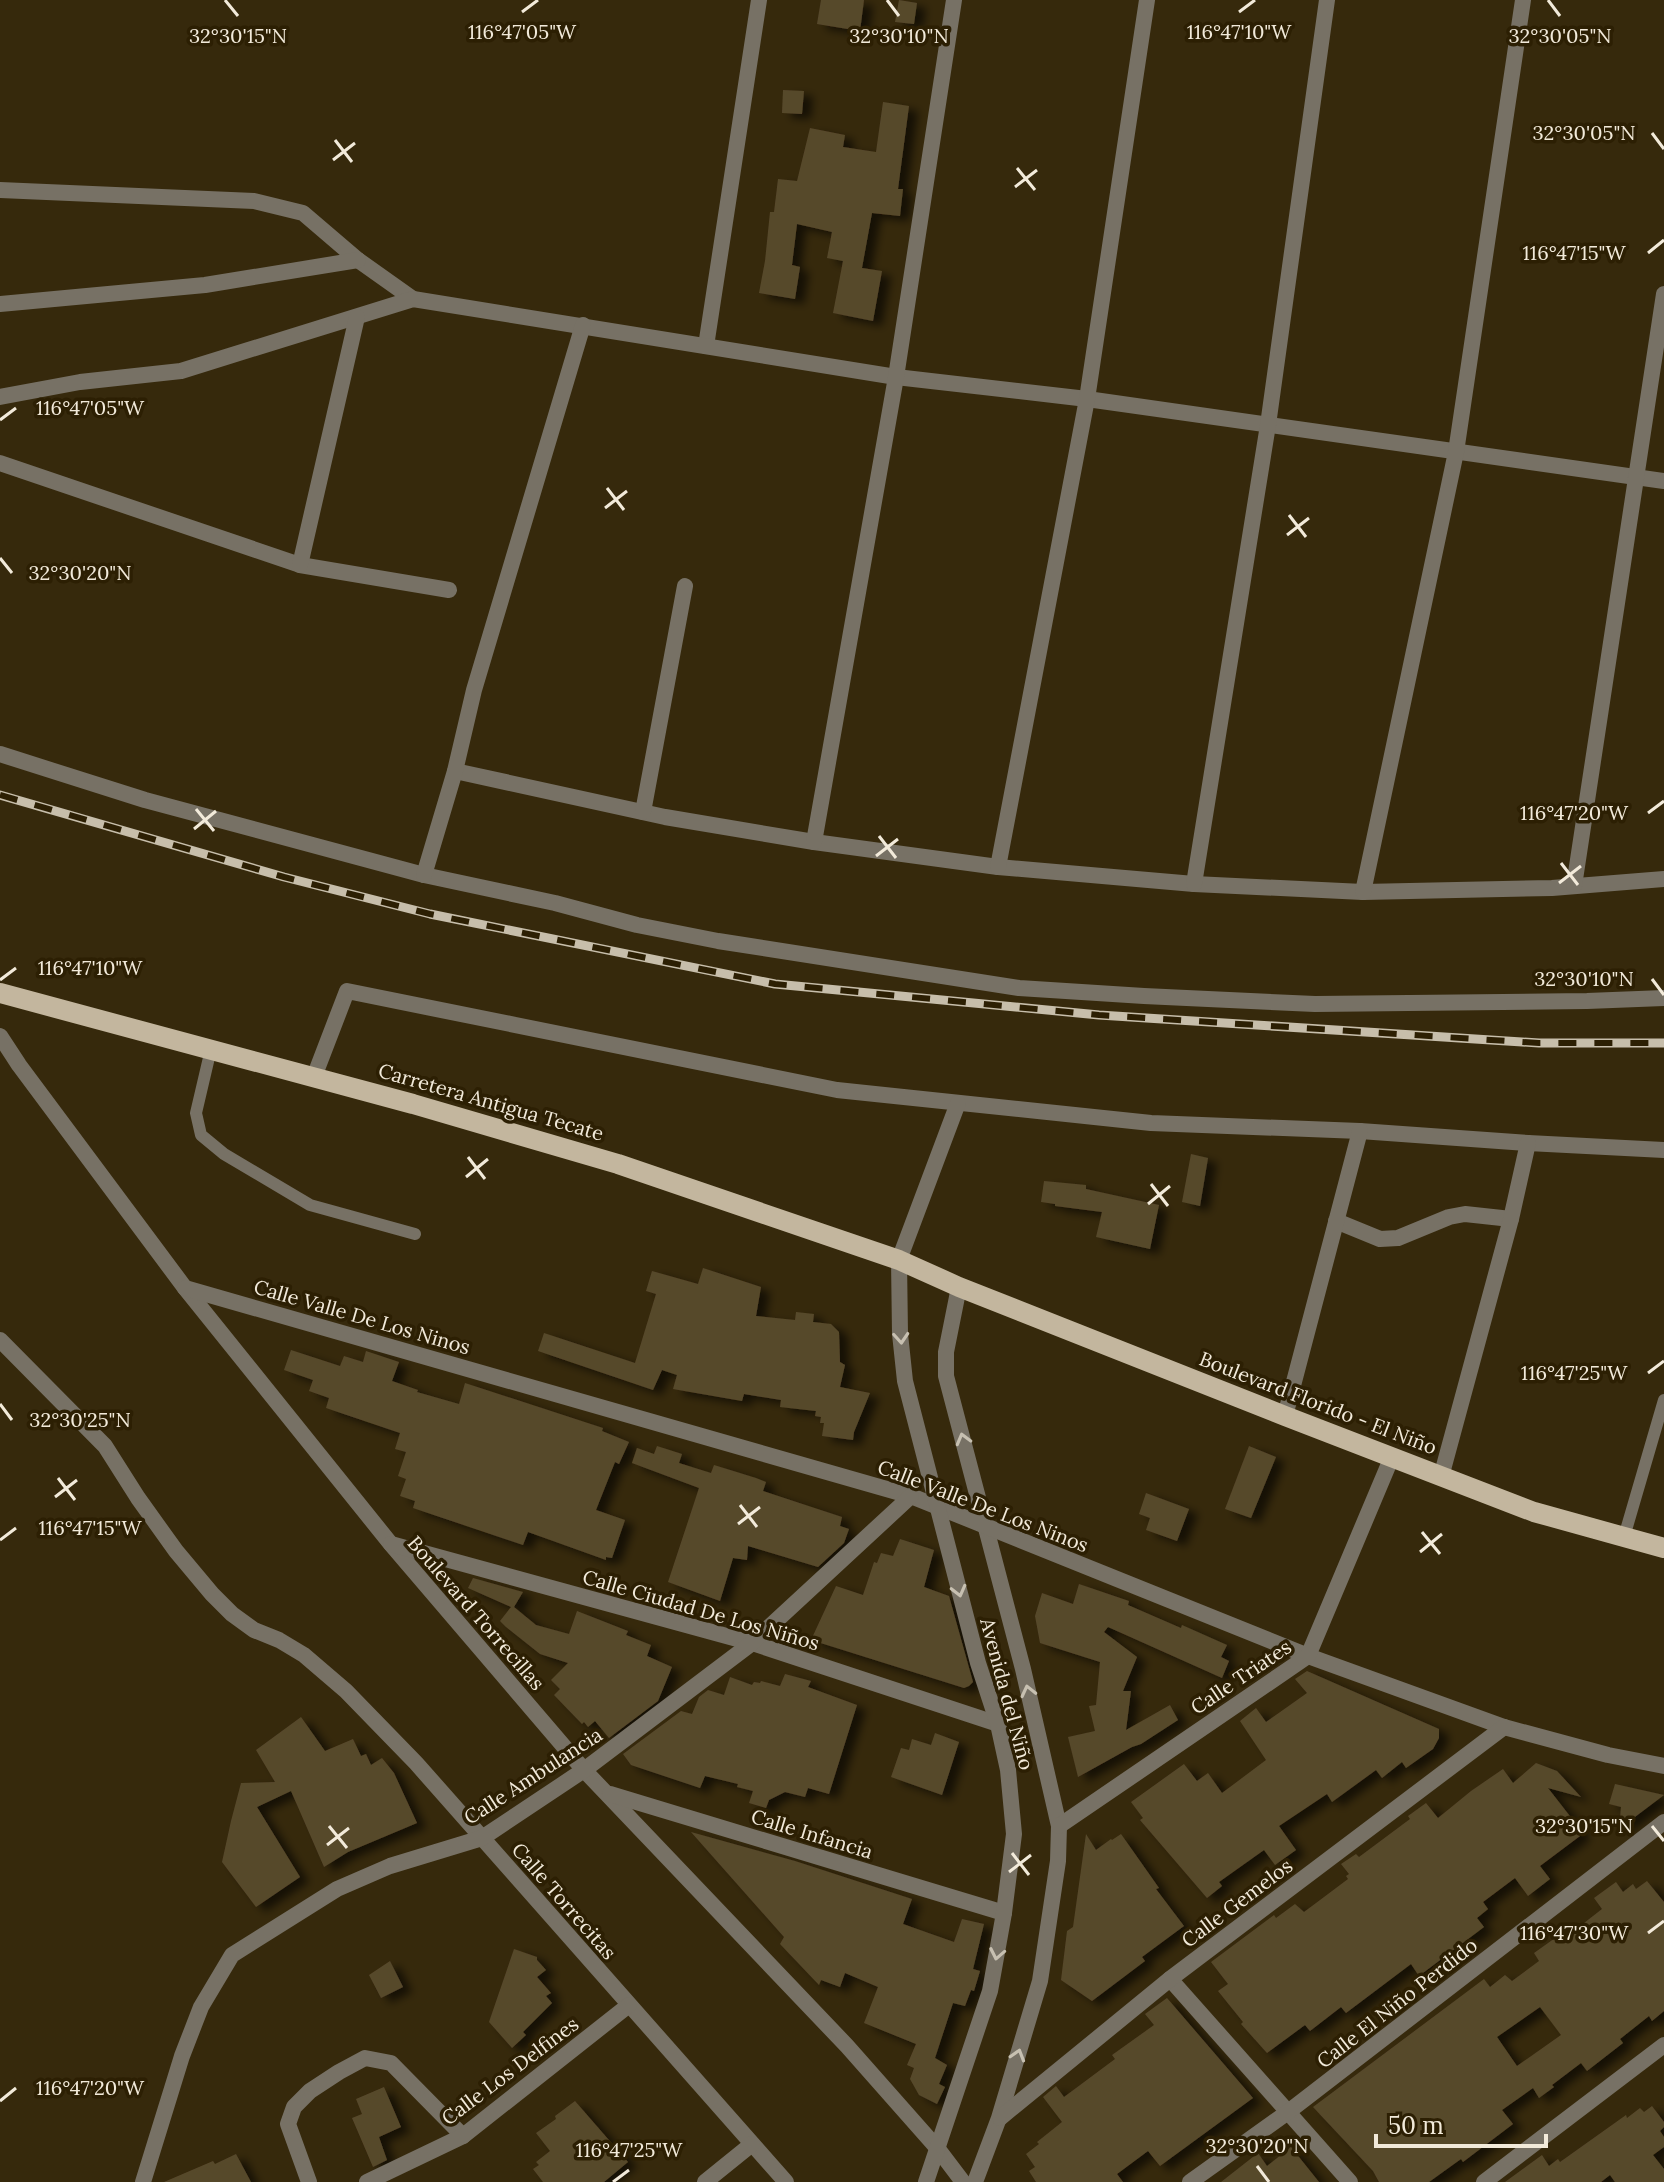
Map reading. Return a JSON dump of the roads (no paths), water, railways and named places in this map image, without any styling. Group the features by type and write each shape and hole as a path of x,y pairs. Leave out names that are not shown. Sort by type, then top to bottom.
{"main road":[{"name":"Carretera Antigua Tecate","path":"0,993 314,1077 618,1164 899,1260 959,1287"},
{"name":"Boulevard Florido - El Niño","path":"959,1287 1391,1459 1534,1512 1664,1548"}],"street":[{"path":"706,346 759,0"},
{"path":"814,842 896,377 954,0"},
{"path":"998,867 1087,399 1147,0"},
{"path":"1194,884 1268,425 1327,0"},
{"path":"1363,892 1456,452 1523,0"},
{"path":"0,190 254,201 303,213 358,260 413,299"},
{"path":"0,304 205,285 358,260"},
{"path":"1574,886 1664,294"},
{"path":"0,397 80,382 181,371 413,299 896,377 1087,399 1664,481"},
{"path":"300,565 357,317"},
{"path":"424,875 455,771 474,690 583,325"},
{"path":"0,463 300,565 449,590"},
{"path":"643,812 685,586"},
{"path":"0,754 145,800 424,875 555,903 637,925 718,941 1019,988 1315,1004 1664,998"},
{"path":"455,771 643,812 814,842 998,867 1194,884 1363,892 1552,888 1664,879"},
{"path":"314,1077 347,991 837,1090 1151,1123 1360,1131 1664,1150"},
{"name":"Boulevard Torrecillas","path":"0,1036 185,1288 390,1543 584,1770 847,2046 963,2182"},
{"path":"899,1260 958,1103"},
{"path":"1285,1416 1360,1131"},
{"path":"1441,1477 1511,1219 1528,1143"},
{"path":"1336,1221 1380,1239 1398,1238 1449,1217 1465,1214 1511,1219"},
{"name":"Avenida del Niño","path":"899,1260 900,1334 905,1381 978,1663 998,1724 1008,1770 1014,1834 990,1991 926,2182"},
{"name":"Avenida del Niño","path":"959,1287 946,1352 946,1376 1023,1669 1059,1826 1058,1861 1040,1981 999,2118 975,2182"},
{"name":"Calle Valle De Los Ninos","path":"185,1288 911,1496 1308,1656 1504,1727 1608,1755 1664,1766"},
{"name":"Calle Torrecitas","path":"0,1340 105,1446 176,1551 232,1614 254,1630 304,1655 356,1701 416,1763 786,2182"},
{"name":"Calle Triates","path":"1059,1826 1308,1656 1391,1459"},
{"name":"Calle Ambulancia","path":"143,2182 182,2056 201,2007 232,1955 337,1889 390,1866 482,1838 584,1770 752,1643 911,1496"},
{"name":"Calle Ciudad De Los Niños","path":"390,1543 752,1643 998,1724"},
{"name":"Calle Gemelos","path":"999,2118 1170,1979 1504,1727"},
{"name":"Calle Infancia","path":"608,1794 1004,1913"},
{"name":"Calle El Niño Perdido","path":"1190,2182 1288,2112 1664,1822"},
{"path":"1170,1979 1350,2182"},
{"name":"Calle Los Delfines","path":"367,2182 463,2136 629,2005"},
{"path":"1484,2182 1664,2045"},
{"path":"309,2182 288,2124 289,2116 310,2091 365,2058 391,2063 463,2136"},
{"path":"705,2182 752,2144"}],"lane":[{"path":"211,1049 196,1113 201,1135 224,1154 310,1205 415,1234"},
{"path":"1624,1537 1664,1400"}],"railway":[{"path":"0,795 284,877 430,914 775,984 1099,1015 1539,1043 1664,1043"}]}
